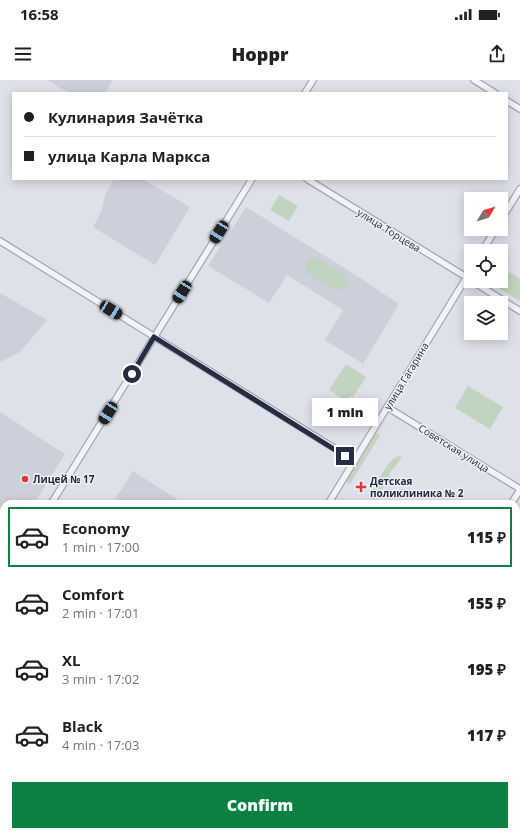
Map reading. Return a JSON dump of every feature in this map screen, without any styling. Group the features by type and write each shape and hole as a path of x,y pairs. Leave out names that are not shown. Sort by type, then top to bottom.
{"street":[{"path":"306,92 313,80"},
{"path":"474,80 493,92"},
{"path":"508,101 520,109"},
{"path":"53,500 251,180"},
{"name":"улица Торцева","path":"309,180 464,276"},
{"path":"508,209 520,189"},
{"path":"0,241 355,461"},
{"name":"улица Гагарина","path":"331,500 387,407 465,288"},
{"name":"улица Торцева","path":"483,288 520,311"},
{"name":"Советская улица","path":"387,407 520,490"},
{"path":"514,500 520,490"}],"shaded area":[{"path":"48,80 113,80 106,92 67,92"},
{"path":"113,180 145,180 190,207 155,265 93,227 102,210 105,195"},
{"path":"246,207 362,279 399,304 363,364 325,340 343,310 287,275 269,303 208,266"},
{"path":"0,293 47,320 20,352 0,362"},
{"name":"Лицей № 17","path":"0,412 65,454 36,500 0,500"},
{"path":"133,471 178,500 115,500"}],"green space":[{"path":"279,195 298,206 289,221 270,210"},
{"path":"313,257 316,257 344,274 348,280 347,286 341,290 335,290 307,273 305,268 306,262"},
{"path":"508,271 520,279 520,301 499,288 508,288"},
{"path":"346,364 366,377 353,397 350,396 347,401 329,390"},
{"path":"468,386 503,407 490,429 455,408"},
{"path":"376,433 380,435 350,484 345,481 352,469 355,468"},
{"path":"401,456 401,458 389,473 390,476 382,490 374,500 369,498 373,488 389,463 394,458"}],"place":[{"name":"Лицей № 17","path":"25,479"},
{"name":"Детская поликлиника № 2","path":"361,487"}],"route":[{"path":"132,374 154,337 345,456"}]}
